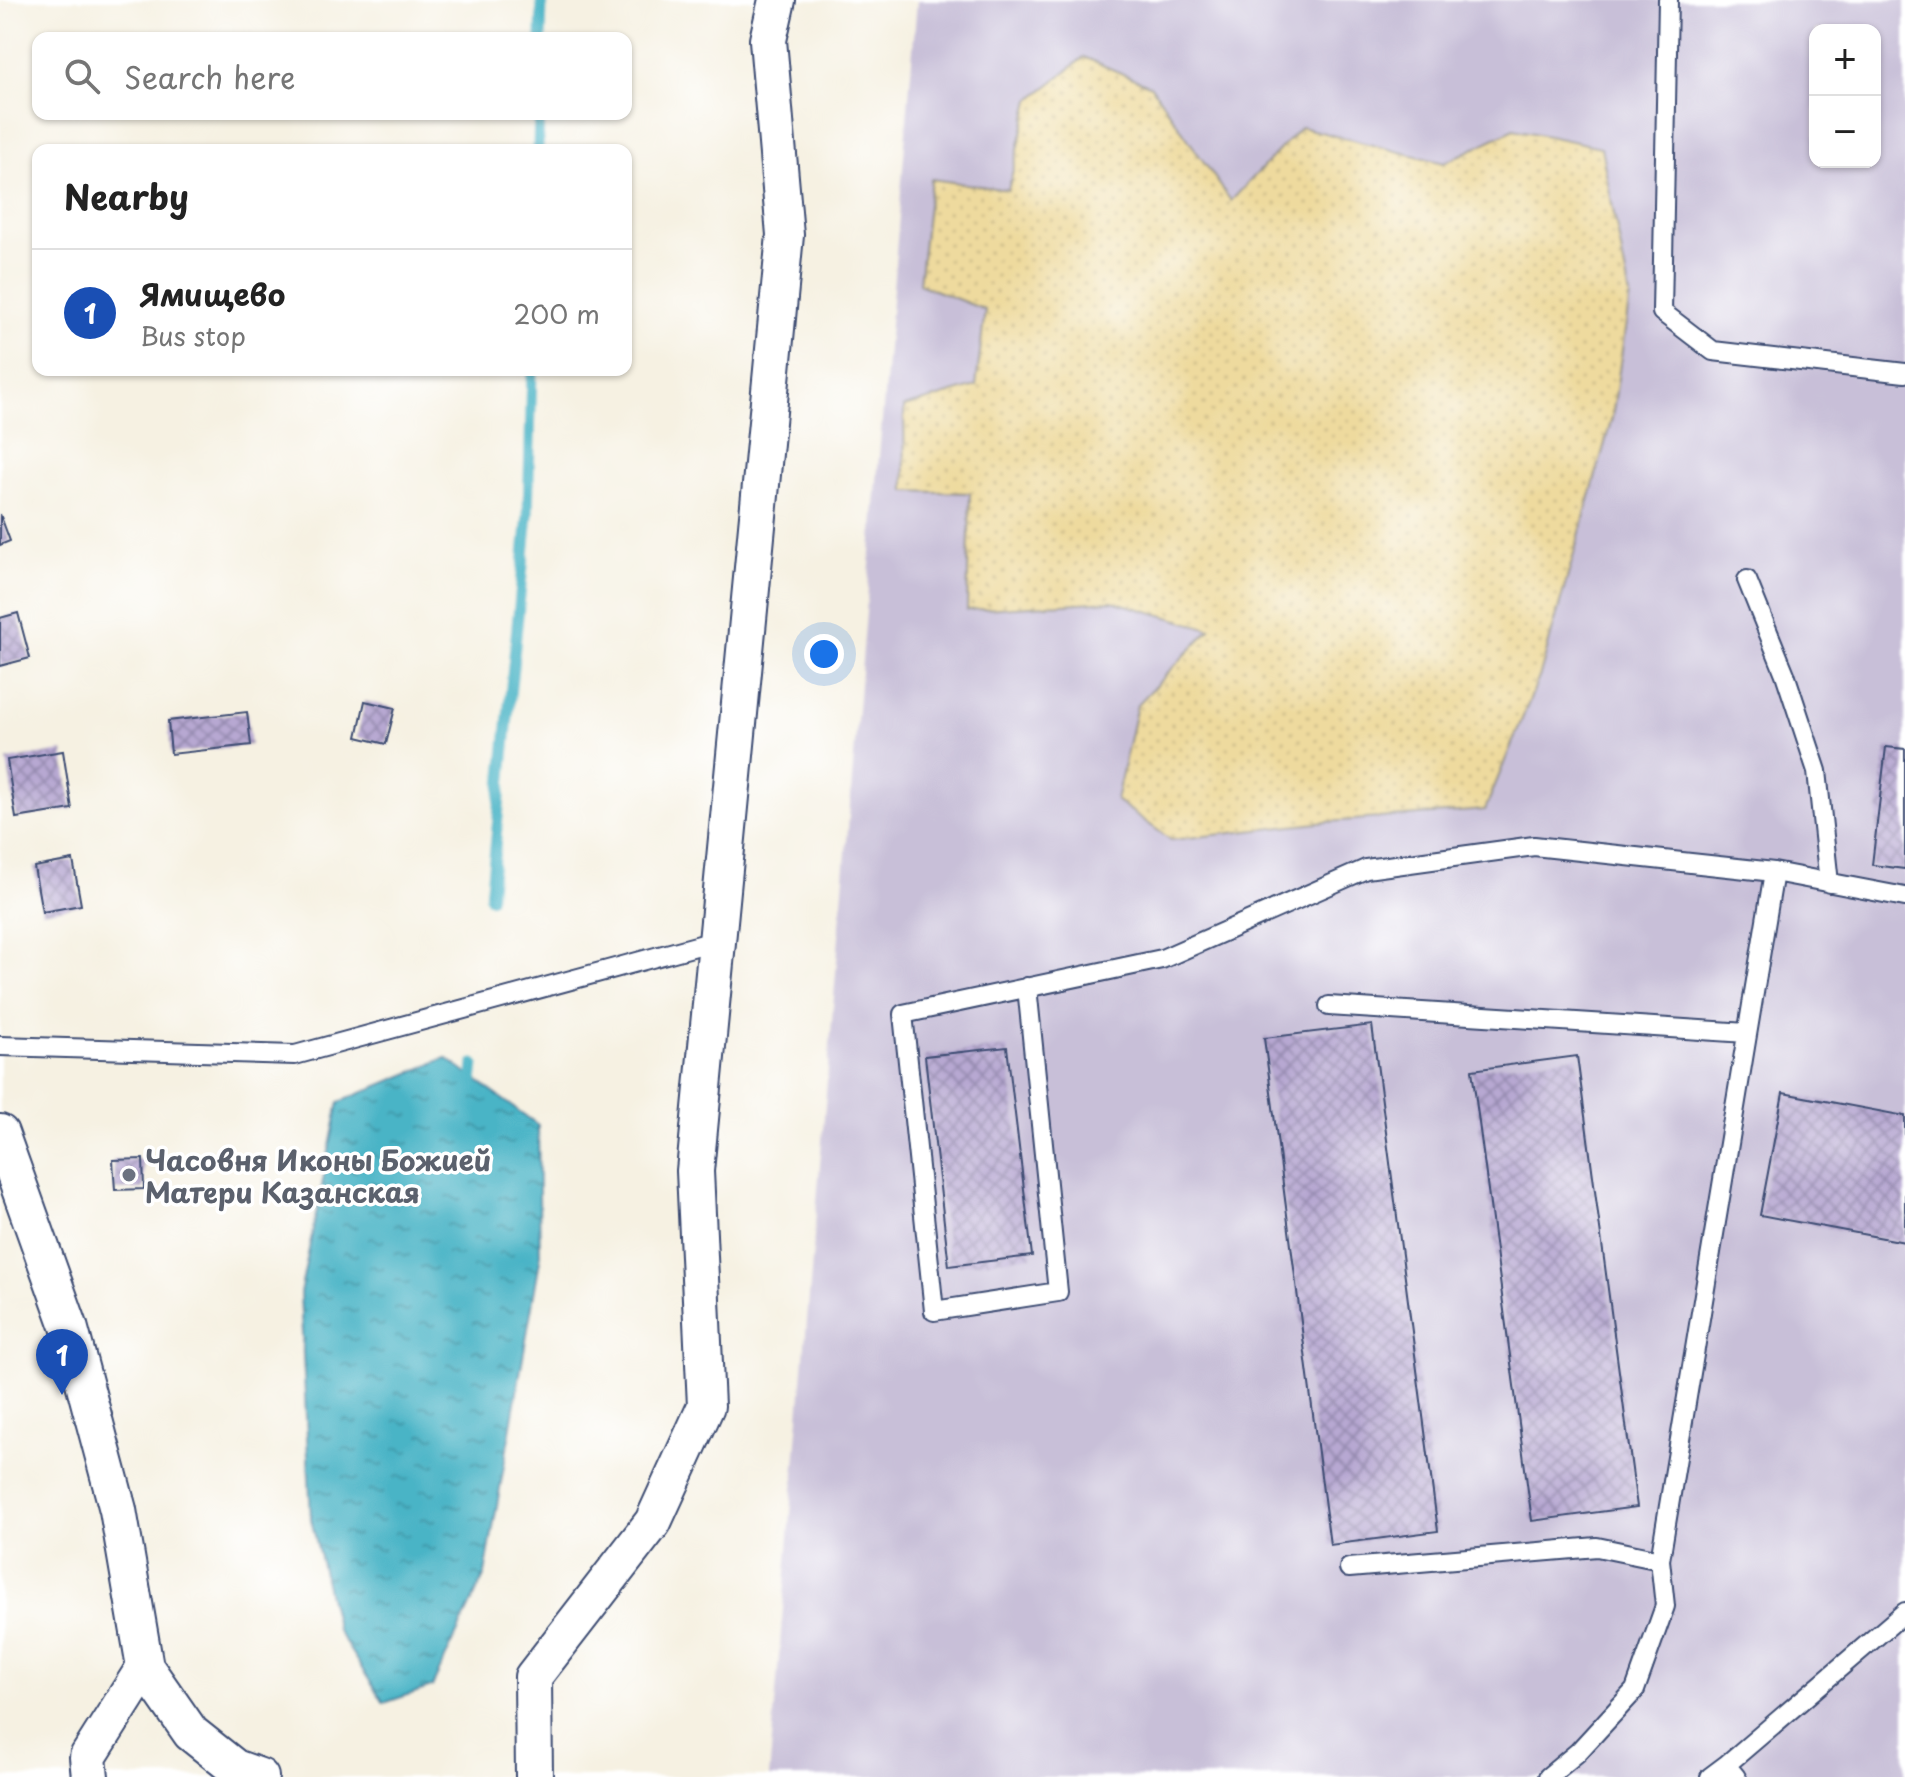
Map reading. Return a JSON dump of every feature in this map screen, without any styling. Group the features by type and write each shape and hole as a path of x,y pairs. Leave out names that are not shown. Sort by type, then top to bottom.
{"street":[{"path":"534,1777 533,1677 653,1522 706,1406 695,1171 785,235 768,40 777,0"},
{"path":"0,1133 72,1339 118,1510 145,1667 191,1733 235,1768 260,1777"},
{"path":"90,1777 88,1757 145,1667"}],"lane":[{"path":"1668,0 1662,312 1713,351 1905,373"},
{"path":"1747,580 1785,674 1817,771 1829,883"},
{"path":"1027,987 1058,1292 934,1311 903,1014 1027,987 1162,959 1366,869 1534,846 1774,872 1905,897"},
{"path":"1548,1777 1578,1752 1635,1690 1665,1606 1660,1560 1774,872"},
{"path":"0,1046 295,1055 718,940"},
{"path":"1329,1006 1747,1033"},
{"path":"1349,1568 1597,1547 1660,1560"},
{"path":"1710,1777 1731,1771 1905,1612"}],"shaded area":[{"path":"917,0 1905,0 1905,1777 769,1777"}],"sand":[{"path":"1084,57 1151,86 1231,201 1301,127 1444,163 1514,129 1601,147 1630,296 1612,418 1540,675 1485,810 1327,822 1171,840 1116,800 1137,705 1210,629 1112,601 967,610 970,493 905,491 904,407 976,386 985,310 919,284 931,179 1008,190 1030,100"}],"water":[{"path":"446,1058 538,1125 540,1260 485,1574 432,1687 384,1703 337,1630 311,1519 300,1293 339,1102"}],"building":[{"path":"0,514 10,541 0,545"},
{"path":"18,613 30,658 0,666 0,618"},
{"path":"365,701 395,708 386,744 357,737"},
{"path":"247,712 251,745 171,754 168,721"},
{"path":"1886,747 1905,749 1905,869 1872,865"},
{"path":"63,751 72,809 16,818 7,760"},
{"path":"73,860 81,905 42,912 34,867"},
{"path":"1372,1025 1438,1531 1330,1545 1264,1038"},
{"path":"1007,1047 1032,1256 949,1266 925,1056"},
{"path":"1577,1056 1637,1507 1532,1521 1472,1070"},
{"path":"1783,1093 1905,1116 1905,1242 1760,1215"},
{"name":"Часовня Иконы Божией Матери Казанская","path":"143,1159 144,1189 115,1190 113,1160"}],"waterway":[{"path":"541,32 542,0"},
{"path":"538,144 539,120"},
{"path":"490,898 528,515 532,376"},
{"path":"471,1092 474,1064"}],"place":[{"name":"Часовня Иконы Божией Матери Казанская","path":"129,1175"},
{"name":"Ямищево","path":"62,1395"}]}
